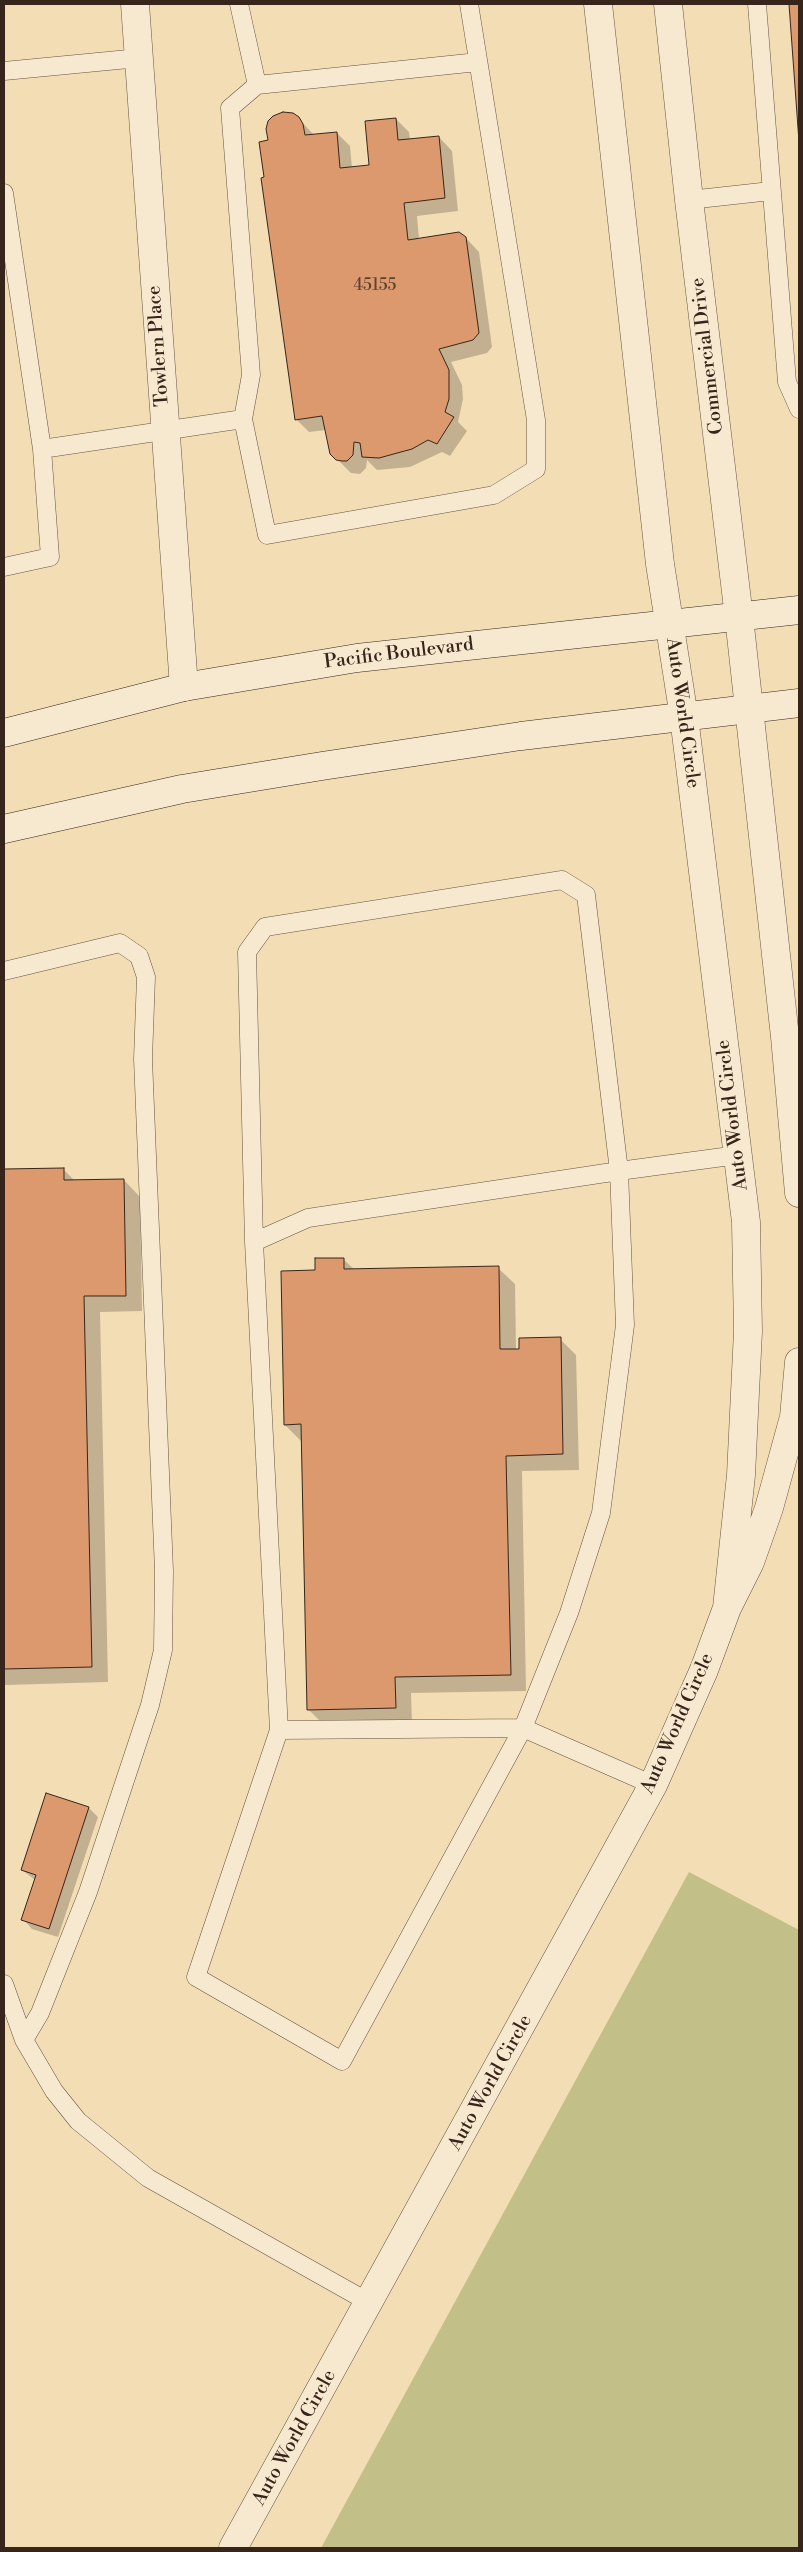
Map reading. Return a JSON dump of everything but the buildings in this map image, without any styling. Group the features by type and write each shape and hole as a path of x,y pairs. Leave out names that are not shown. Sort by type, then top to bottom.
{"street":[{"name":"Towlern Place","path":"135,4 184,687"},
{"path":"598,4 660,564 670,625"},
{"name":"Commercial Drive","path":"668,4 689,200 749,708"},
{"name":"Pacific Boulevard","path":"4,733 184,687 367,657 799,610"},
{"name":"Auto World Circle","path":"670,625 684,716 746,1222 748,1330 741,1475 727,1608"},
{"path":"4,829 191,787 521,736 799,703"},
{"path":"749,708 785,1037 799,1193"},
{"name":"Auto World Circle","path":"233,2548 370,2303 653,1786 704,1670 727,1608 750,1562 769,1508 794,1417 799,1362"}],"lane":[{"path":"239,4 257,85"},
{"path":"469,4 536,420 536,469 494,495 267,535 243,419 251,375 230,108 257,85 478,62"},
{"path":"757,4 787,382 799,408"},
{"path":"4,71 139,58"},
{"path":"689,200 772,192"},
{"path":"4,193 42,448 50,557 4,567"},
{"path":"42,448 243,419"},
{"path":"562,880 586,895 619,1172 625,1325 601,1513 568,1613 523,1728 342,2060 196,1977 279,1730 254,1242 247,952 265,927 562,880"},
{"path":"4,971 120,943 139,956 146,977 142,1059 164,1571 163,1650 150,1705 88,1892 40,2013 24,2040"},
{"path":"254,1242 308,1218 738,1155"},
{"path":"279,1730 523,1728 653,1786"},
{"path":"4,1984 24,2040 54,2090 78,2122 148,2178 370,2303"}],"shaded area":[{"path":"689,1872 799,1930 799,2548 321,2548"}]}
